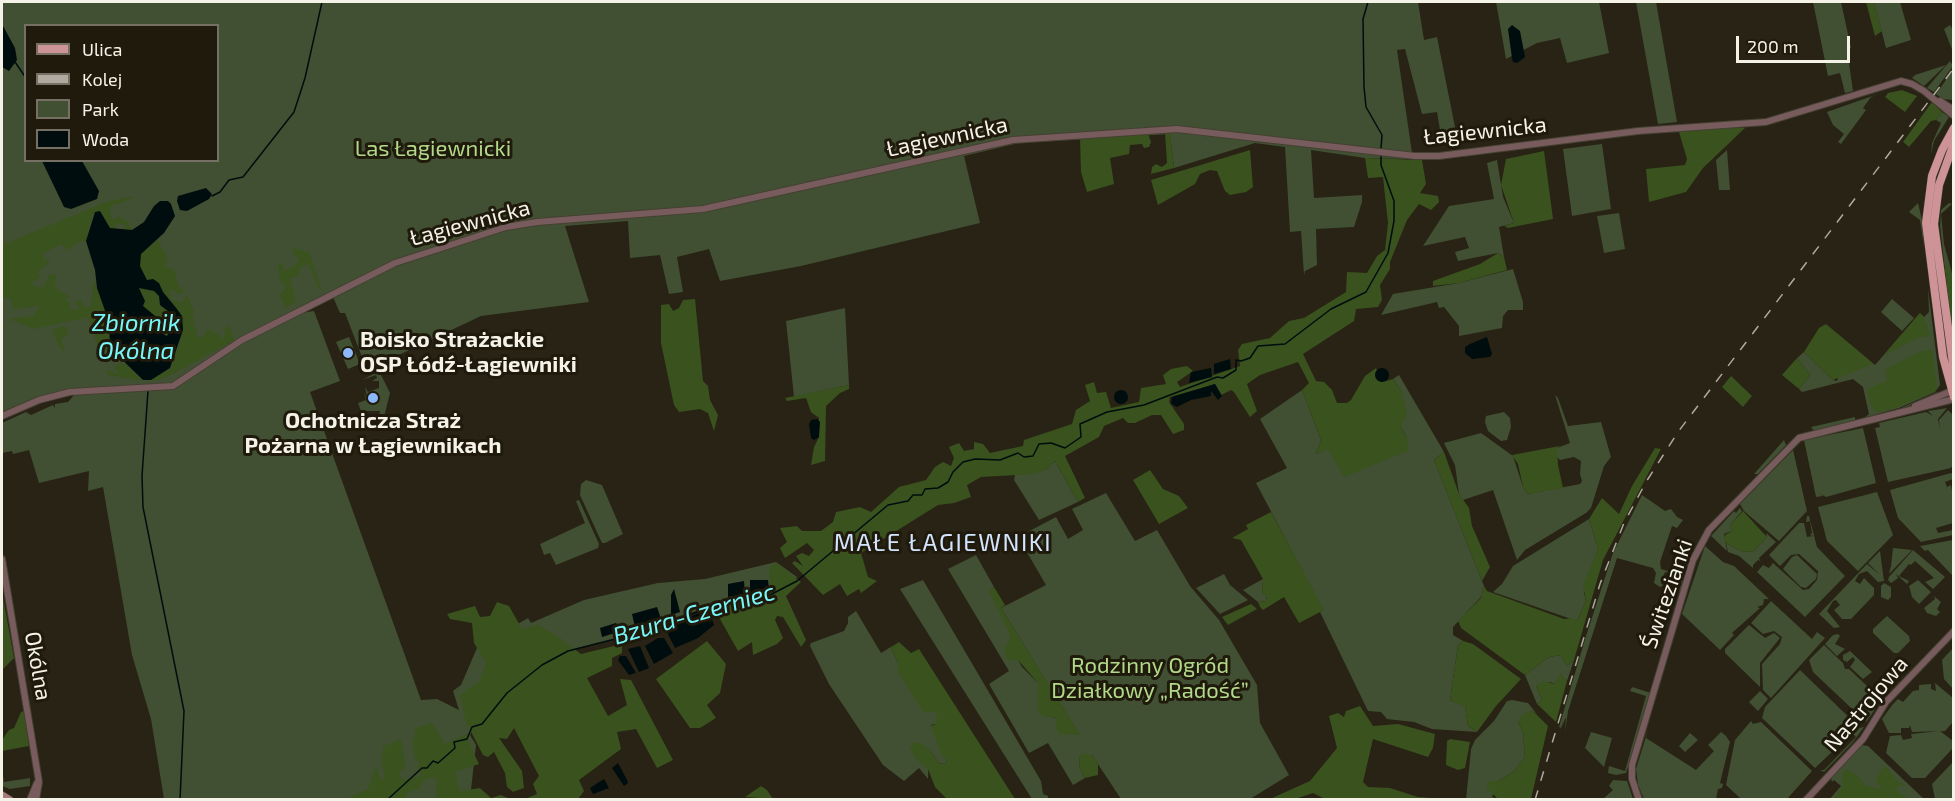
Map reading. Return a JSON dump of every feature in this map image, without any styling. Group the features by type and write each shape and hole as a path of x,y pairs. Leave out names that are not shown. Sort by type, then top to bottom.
{"main road":[{"path":"1953,128 1940,153 1931,181 1926,223 1942,352 1953,394"},
{"path":"1953,143 1938,187 1935,229 1953,371"},
{"path":"2,795 10,800"}],"street":[{"name":"Łagiewnicka","path":"2,416 63,393 91,389 152,389 179,384 242,340 395,263 519,225 704,209 1031,138 1177,129 1387,153 1439,156 1628,132 1766,122 1897,82 1913,84 1953,110"},
{"name":"Łagiewnicka","path":"1934,98 1953,116"},
{"name":"Świtezianki","path":"1639,800 1632,779 1632,765 1693,560 1707,534 1798,439 1910,409 1953,394"},
{"name":"Okólna","path":"2,559 38,779 39,788 36,800"},
{"name":"Nastrojowa","path":"1806,800 1863,739 1884,705 1953,631"},
{"path":"30,800 38,779"}],"green space":[{"name":"Las Łagiewnicki","path":"2,2 1418,2 1424,40 1437,37 1456,132 1441,136 1437,112 1422,114 1405,49 1397,50 1412,153 1406,159 1365,158 1311,150 1314,198 1362,195 1362,202 1354,227 1316,229 1317,265 1305,271 1304,275 1301,231 1290,232 1285,147 1255,143 1174,168 1170,134 1019,143 964,156 980,223 801,266 720,281 709,249 677,257 683,292 669,294 660,255 630,258 628,221 565,226 589,302 481,316 367,370 345,313 340,313 333,297 301,313 314,311 340,381 310,392 421,700 437,699 459,710 453,691 461,685 477,648 528,618 531,623 584,600 658,583 705,579 776,562 797,577 783,590 709,605 680,618 608,641 570,650 472,731 470,735 476,745 470,799 164,799 151,719 132,655 103,487 88,491 89,471 39,483 29,450 13,454 12,451 2,453 2,423 26,412 31,415 53,405 55,408 55,404 68,402 75,394 101,391 58,392 2,416"},
{"path":"1496,2 1599,2 1609,53 1567,63 1560,38 1537,43 1506,59"},
{"path":"1636,2 1656,2 1677,122 1658,124"},
{"path":"1813,2 1841,2 1851,48 1847,49 1853,91 1845,93 1840,73 1828,76"},
{"path":"1866,2 1874,2 1882,31 1875,36"},
{"path":"1874,2 1900,2 1911,40 1886,48"},
{"path":"1950,25 1953,30 1953,52 1944,29"},
{"path":"1950,61 1953,66 1934,92 1927,88"},
{"path":"1946,65 1924,86 1912,78 1915,75"},
{"path":"1953,70 1953,100 1943,99 1936,94"},
{"path":"1902,90 1917,96 1905,112 1885,97 1888,93"},
{"path":"1878,94 1871,97 1863,108 1866,110 1841,144 1838,142 1844,134 1833,125 1827,112"},
{"path":"1932,102 1942,112 1936,120 1931,121 1909,147 1903,142"},
{"path":"1942,112 1949,117 1934,141 1931,155 1932,143 1941,123 1936,120"},
{"path":"1745,128 1703,168 1686,192 1649,202 1646,169 1685,165 1687,159 1679,132 1681,130"},
{"path":"1148,133 1151,142 1149,147 1144,148 1142,144 1130,145 1129,154 1110,158 1114,184 1087,192 1081,172 1080,138"},
{"path":"1165,133 1170,133 1174,168 1151,174 1152,167 1156,164 1162,167 1167,163"},
{"path":"1602,144 1611,209 1572,216 1563,149"},
{"path":"1250,150 1253,187 1246,192 1230,195 1225,191 1217,171 1210,170 1200,174 1195,184 1158,205 1151,180"},
{"path":"1727,150 1730,190 1719,190 1716,160"},
{"path":"1544,151 1553,219 1508,228 1504,226 1514,223 1501,185 1506,159"},
{"path":"1365,158 1422,160 1426,184 1420,193 1438,196 1439,202 1431,210 1419,204 1407,220 1390,262 1390,269 1380,285 1382,300 1378,307 1356,309 1354,321 1303,354 1316,381 1324,382 1332,390 1337,403 1347,403 1351,400 1365,376 1376,368 1375,373 1386,381 1393,379 1401,391 1407,414 1401,427 1407,438 1408,451 1344,477 1328,449 1316,454 1321,440 1302,390 1309,383 1298,362 1260,375 1247,384 1257,411 1250,417 1234,392 1231,390 1221,395 1215,384 1170,397 1169,402 1184,424 1184,430 1173,434 1161,415 1152,415 1135,423 1128,423 1123,418 1104,426 1099,437 1065,456 1085,498 1078,502 1055,461 1045,470 1034,474 981,477 967,485 971,497 954,503 938,505 861,553 868,577 877,581 861,593 859,589 847,596 840,584 823,595 792,563 795,561 803,566 796,556 802,553 809,556 814,550 807,543 785,558 780,548 787,542 780,528 797,526 802,531 821,531 833,522 836,512 860,507 871,512 899,487 926,480 935,467 943,462 951,466 954,458 949,447 959,443 964,451 974,449 974,442 983,444 990,453 1023,446 1024,440 1072,424 1076,410 1090,401 1085,385 1094,382 1097,393 1106,392 1111,408 1139,402 1141,388 1166,384 1163,375 1171,369 1187,366 1193,371 1177,382 1180,387 1240,366 1238,350 1242,344 1270,338 1289,321 1304,318 1346,292 1347,272 1367,273 1377,256 1385,250 1388,223 1383,177 1368,178"},
{"path":"1497,160 1503,197 1514,223 1499,227 1504,257 1498,253 1458,261 1455,252 1469,248 1465,237 1423,246 1449,206 1494,199 1487,163"},
{"path":"135,196 122,203 113,204 110,209 112,220 119,217 127,221 132,230 122,231 126,225 117,223 114,230 110,228 101,213 92,215 86,241 80,241 67,250 61,244 42,254 44,260 48,258 49,263 38,271 40,277 30,284 43,288 49,275 56,274 55,288 69,296 65,300 70,303 69,310 80,309 75,302 80,300 85,308 91,305 94,280 109,322 111,350 99,350 88,317 34,329 9,319 33,316 41,306 13,309 10,297 3,298 2,245 106,202"},
{"path":"1918,203 1924,247 1920,220 1909,212"},
{"path":"1949,203 1952,204 1941,214 1944,244 1953,277 1953,340 1940,226 1941,210"},
{"path":"1619,213 1625,249 1604,253 1597,216"},
{"path":"157,239 168,259 165,266 174,270 179,287 184,290 180,295 175,291 169,291 171,300 181,303 187,295 195,314 192,315 198,338 205,336 205,332 209,329 224,339 225,328 229,326 235,340 169,376 153,381 151,380 171,368 180,342 177,309 163,292 159,283 147,280 140,266 141,254"},
{"path":"293,248 309,252 322,290 319,290 309,264 299,268 299,276 290,278 296,302 285,308 280,295 286,288 280,280 278,264 281,263 284,271 298,264 299,259 294,255"},
{"path":"1498,253 1504,257 1507,270 1459,283 1433,286 1433,281 1480,264"},
{"path":"1948,263 1953,285 1953,331 1945,266"},
{"path":"1513,269 1523,302 1523,310 1508,310 1503,316 1502,328 1459,336 1459,326 1444,307 1439,308 1437,302 1381,315 1393,294 1459,283"},
{"path":"139,288 154,291 159,296 160,305 173,315 175,319 167,336 164,336 163,328 143,306 145,301"},
{"path":"1928,288 1940,385 1935,392 1899,408 1866,417 1897,410 1937,392 1936,395 1899,410 1863,419 1869,414 1863,387 1853,379 1802,392 1799,389 1810,375 1797,358 1804,352 1833,380 1837,381 1850,344 1875,365 1920,313 1924,317 1929,312"},
{"path":"695,299 703,381 708,386 710,400 718,415 714,431 708,413 700,409 679,412 674,405 661,343 661,305 669,304 673,311 679,308 683,300"},
{"path":"1892,299 1914,318 1902,331 1881,312"},
{"path":"845,308 849,385 794,397 786,321"},
{"path":"1920,313 1924,317 1930,336 1920,337 1883,356"},
{"path":"1826,324 1873,364 1833,380 1804,352 1819,328"},
{"path":"66,327 69,335 61,339 65,349 62,351 52,330"},
{"name":"Boisko Strażackie OSP Łódź-Łagiewniki","path":"349,337 360,364 348,369 336,342"},
{"path":"1932,350 1937,386 1935,391 1896,408 1880,412 1872,409 1867,390 1887,380 1886,369 1921,351"},
{"path":"1797,358 1810,375 1799,389 1782,375"},
{"path":"120,363 126,364 142,381 108,375 106,370 121,375 114,368"},
{"path":"379,371 390,393 384,417 379,416 380,411 361,411 358,403 366,400 364,392 368,402 365,387 368,392 379,388 379,381 372,381 377,378 376,375 362,380"},
{"path":"1399,375 1444,452 1434,460 1484,586 1481,597 1453,627 1453,635 1463,641 1458,645 1450,700 1465,706 1468,726 1477,732 1432,729 1414,722 1387,719 1381,712 1368,711 1320,612 1323,610 1256,483 1287,468 1260,419 1302,390 1321,440 1316,454 1328,448 1407,438 1401,427 1401,391 1393,379"},
{"path":"1731,376 1752,396 1743,407 1722,387"},
{"path":"849,385 849,389 840,393 826,406 825,461 811,465 814,447 819,437 819,418 811,412 806,398 787,401 785,398"},
{"path":"1555,395 1568,426 1601,422 1611,457 1604,466 1591,508 1525,550 1517,560 1493,490 1463,500 1459,494 1455,465 1444,443 1481,433 1513,456 1523,487 1528,494 1580,484 1582,481 1581,461 1574,457 1560,460 1557,457 1557,448 1570,443"},
{"path":"1947,408 1938,419 1940,429 1939,420 1948,410 1953,415 1953,464 1951,468 1888,482 1875,428 1880,427 1879,423 1926,412 1933,416 1928,411"},
{"path":"1504,412 1510,418 1511,427 1507,440 1501,441 1488,431 1485,422 1486,416"},
{"path":"1855,417 1855,420 1837,426 1814,431 1811,427"},
{"path":"1863,428 1876,483 1826,497 1819,493 1823,496 1816,497 1804,440"},
{"path":"1784,440 1786,445 1758,474 1754,474"},
{"path":"1560,446 1557,448 1558,465 1563,488 1528,494 1523,487 1518,464 1512,455"},
{"path":"1655,448 1661,449 1603,560 1574,660 1567,666 1561,655 1549,657 1525,675 1461,628 1458,621 1481,598 1484,586 1487,591 1564,619 1573,618 1577,621 1586,601 1583,585 1598,549 1589,519 1602,498 1619,514 1632,486"},
{"path":"1793,450 1807,511 1779,541 1744,511 1740,504"},
{"path":"1444,452 1459,494 1469,508 1472,526 1490,567 1482,581 1434,460"},
{"path":"1055,461 1078,502 1039,520 1014,480 1015,475 1045,470"},
{"path":"1150,470 1163,489 1179,496 1188,508 1159,524 1133,480"},
{"path":"1951,473 1953,479 1945,482 1947,487 1951,485 1953,523 1936,528 1938,533 1953,530 1953,535 1921,542 1898,518 1890,490"},
{"path":"586,480 602,485 623,534 605,543 602,543 580,495 581,484"},
{"path":"1877,492 1893,535 1858,571 1827,541 1818,507"},
{"name":"Rodzinny Ogród Działkowy „Radość”","path":"1106,493 1135,541 1157,530 1190,586 1219,620 1257,685 1260,723 1289,775 1250,799 1121,799 1092,755 1079,757 1080,769 1085,778 1073,785 1048,743 1029,753 989,684 1009,671 948,569 976,555 994,587 990,591 1007,626 1011,637 1009,643 1022,667 1038,683 1038,695 1046,716 1056,718 1058,722 1079,734 1001,608 1046,585 1018,537 1056,517 1068,539 1083,530 1072,509"},
{"path":"1642,495 1665,511 1671,509 1677,517 1683,520 1677,528 1672,526 1660,562 1661,569 1684,576 1681,591 1675,589 1679,589 1681,576 1665,572 1661,584 1664,585 1660,587 1654,583 1656,573 1653,568 1617,558 1568,711 1565,732 1566,717 1561,728 1559,727 1586,636 1613,553"},
{"path":"579,500 599,544 598,548 556,565 550,553 544,555 540,544 585,523 576,501"},
{"path":"1740,508 1742,511 1730,525 1732,531 1724,534 1727,551 1711,536 1734,511 1736,513"},
{"path":"1743,511 1767,537 1754,551 1743,552 1726,543 1724,539 1725,535 1732,531 1730,525"},
{"path":"1271,512 1324,610 1299,623 1284,597 1263,610 1260,607 1258,602 1266,601 1267,595 1262,593 1263,579 1241,540 1232,538 1248,529 1246,525"},
{"path":"1809,516 1817,547 1845,576 1805,617 1757,572 1763,565 1769,568 1773,563 1803,590 1809,589 1817,580 1818,571 1799,554 1791,555 1780,566 1769,555 1799,523 1804,523 1807,537 1813,536 1810,535 1812,533 1810,521 1806,522"},
{"path":"1589,519 1598,549 1586,583 1584,593 1586,601 1577,621 1493,592 1502,584 1513,566"},
{"path":"1766,533 1776,542 1759,558 1760,561 1758,560 1753,565 1753,568 1739,556 1728,552 1726,543 1743,552 1754,551 1767,537"},
{"path":"1953,540 1954,574 1952,575 1928,550 1925,551 1920,546"},
{"path":"1705,546 1723,562 1734,566 1769,599 1764,599 1763,605 1757,607 1760,608 1732,633 1734,635 1720,650 1682,614"},
{"path":"1893,548 1912,550 1889,574 1891,566"},
{"path":"1913,550 1945,577 1933,589 1925,582 1934,578 1915,561 1909,564 1899,576 1909,581 1907,584 1896,574 1898,578 1894,581 1891,583 1888,580"},
{"path":"1880,551 1884,581 1878,582 1867,571 1859,574 1855,581 1860,584 1864,578 1874,588 1874,595 1851,619 1842,619 1834,610 1840,605 1836,600 1833,601 1827,611 1840,627 1834,628 1819,614 1867,564 1880,575 1868,563"},
{"path":"1797,555 1817,574 1816,579 1806,588 1801,587 1783,569 1792,557"},
{"path":"776,563 801,582 786,596 806,640 801,647 783,617 777,616 775,620 783,638 777,644 753,655 752,642 738,651 715,610 710,606 714,602 771,592 769,568"},
{"path":"1224,574 1230,585 1248,600 1220,614 1196,588"},
{"path":"1263,579 1262,593 1267,595 1266,601 1258,602 1243,590"},
{"path":"923,580 1041,781 1043,794 1048,796 1048,799 1032,799 900,589"},
{"path":"1918,580 1931,592 1919,604 1912,597 1909,586"},
{"path":"1884,583 1891,587 1891,597 1888,600 1881,597 1881,586"},
{"path":"994,587 1005,605 1001,608 1080,735 1060,734 1056,729 1056,718 1043,716 1038,711 1038,683 1018,660 1007,660 1004,649 1011,637 989,591"},
{"path":"2,592 14,658 2,670"},
{"path":"1934,596 1941,602 1937,609 1940,612 1936,616 1927,613 1924,608 1935,599"},
{"path":"1771,601 1812,639 1817,632 1825,638 1771,698 1763,690 1762,664 1780,644 1782,637 1774,631 1763,634 1751,623"},
{"path":"497,602 509,606 522,629 538,625 581,654 622,644 622,653 612,658 612,666 587,678 608,716 627,705 620,679 631,680 673,760 657,768 636,729 617,732 621,749 579,780 584,791 578,799 525,799 537,794 533,784 539,776 514,728 507,739 499,738 522,771 524,788 513,792 507,787 505,773 494,752 488,757 483,755 466,722 460,695 480,681 486,662 474,643 472,623 450,619 447,614 475,606 480,617 490,616"},
{"path":"1251,604 1257,609 1228,625 1222,617"},
{"path":"856,611 881,653 899,642 891,648 898,663 929,711 937,711 936,724 931,725 947,760 945,764 939,763 929,749 928,779 919,768 904,781 883,765 829,684 810,646 811,643 844,631 848,617"},
{"path":"1887,616 1909,636 1910,641 1898,653 1894,653 1873,633 1873,629"},
{"path":"1749,625 1765,638 1774,633 1780,638 1760,663 1760,687 1725,653 1725,649"},
{"path":"1833,635 1840,636 1835,644 1845,649 1837,656 1825,644"},
{"path":"707,641 726,664 720,693 707,705 716,718 700,728 690,728 656,679"},
{"path":"1463,641 1473,644 1521,679 1496,706 1477,732 1468,726 1465,707 1450,700 1458,645"},
{"path":"899,642 911,653 919,649 1015,799 947,799 935,787 928,769 916,759 910,748 913,743 918,742 929,749 939,763 945,764 947,760 941,754 931,726 936,724 937,711 924,713 898,672 898,663 891,648"},
{"path":"1824,645 1843,663 1845,669 1849,669 1882,700 1866,722 1813,672 1809,660"},
{"path":"1953,648 1953,689 1944,679 1942,660"},
{"path":"1850,651 1872,672 1863,679 1850,667 1855,660 1853,657 1847,662 1843,660 1843,655"},
{"path":"1561,655 1567,666 1574,660 1567,681 1561,675 1554,684 1550,682 1536,686 1542,700 1537,704 1525,675 1549,657"},
{"path":"1800,670 1860,728 1864,727 1853,742 1824,772 1820,770 1824,770 1856,737 1852,733 1815,768 1762,718 1765,707"},
{"path":"1561,674 1567,681 1556,722 1537,704 1542,700 1536,686 1544,681 1554,684"},
{"path":"1935,683 1953,698 1953,722 1945,731 1912,732 1910,725 1909,728 1901,728 1901,733 1889,733 1882,719 1893,704 1898,699 1903,702 1913,691 1919,690 1919,685 1931,684 1931,689 1936,691"},
{"path":"1632,687 1651,693 1626,773 1616,775 1608,773 1609,766 1625,771 1646,696 1630,691"},
{"path":"1760,691 1768,699 1758,711 1749,702"},
{"path":"1507,701 1528,703 1537,714 1532,710 1518,722 1523,732 1525,757 1514,771 1499,781 1492,797 1498,799 1466,800 1471,749 1475,740 1494,721"},
{"path":"1360,706 1373,726 1398,724 1435,734 1433,748 1428,757 1373,739 1363,782 1368,787 1390,788 1418,797 1446,799 1325,799 1313,793 1295,799 1270,799 1310,781 1337,748 1329,716 1338,713 1344,717 1346,711"},
{"path":"1532,710 1548,726 1531,799 1498,799 1486,787 1489,781 1499,781 1514,771 1525,757 1523,732 1518,722 1522,715"},
{"path":"24,711 29,746 2,751 2,740 9,730 14,728 21,712"},
{"path":"1751,721 1753,724 1761,722 1812,771 1787,799 1741,799 1726,785 1735,740"},
{"path":"432,723 445,744 469,733 467,739 479,764 455,772 460,791 480,788 491,798 501,795 510,799 436,799 437,780 432,777 424,780 419,789 408,792 405,799 347,799 368,789 376,766 381,780 385,778 381,759 384,746 401,739 405,767 399,773 402,780 421,776 418,768 419,762 415,759 413,740 416,728"},
{"path":"1649,727 1646,738 1696,770 1714,751 1708,745 1721,732 1726,736 1730,742 1720,783 1723,784 1722,788 1718,789 1716,799 1644,799 1638,785 1636,769"},
{"path":"1940,731 1953,741 1953,748 1925,778 1912,778 1886,753 1890,736 1901,735 1903,740 1912,738 1911,734"},
{"path":"1591,732 1612,738 1604,767 1585,748"},
{"path":"1690,733 1698,740 1685,752 1679,746"},
{"path":"1450,739 1470,742 1465,768 1458,770 1446,765 1447,741"},
{"path":"1861,745 1868,746 1924,799 1829,800 1841,786 1834,780 1832,782 1831,778"},
{"path":"1082,753 1092,755 1098,764 1098,775 1085,778 1080,769 1079,757"},
{"path":"1953,762 1953,799 1935,799 1932,784"},
{"path":"1886,767 1897,781 1905,785 1897,787 1897,792 1910,799 1833,799 1843,786 1842,774 1846,769 1859,777 1866,786 1882,789 1876,781 1881,770"},
{"path":"2,770 4,782 30,778 30,786 10,789 2,786"},
{"path":"1613,780 1627,781 1633,799 1603,799 1613,790 1609,786"},
{"path":"761,786 773,799 745,797"}],"water":[{"path":"2,24 15,48 17,60 9,71 2,67"},
{"path":"1512,25 1520,31 1525,57 1517,63 1513,62 1508,29"},
{"path":"42,162 83,162 99,191 97,199 71,209 64,207"},
{"path":"206,188 212,194 209,199 187,211 180,210 178,196"},
{"name":"Zbiornik Okólna","path":"160,201 168,201 175,216 164,233 141,254 140,266 147,280 153,279 159,283 163,292 182,316 183,330 170,368 151,380 143,380 110,348 109,322 97,288 95,270 86,241 95,212 100,211 110,228 132,230 144,222","holes":["139,288 154,291 159,296 160,305 175,319 167,336 163,334 160,320 143,306 145,301"]},
{"path":"1487,337 1492,354 1490,357 1472,359 1465,353 1465,347"},
{"path":"1230,359 1231,369 1214,374 1214,364"},
{"path":"1211,368 1212,377 1189,383 1191,372"},
{"path":"1382,368 1387,370 1389,375 1387,380 1382,382 1377,380 1375,375 1377,370"},
{"path":"1215,384 1222,396 1218,400 1211,391 1211,396 1191,400 1177,407 1171,404 1172,397"},
{"path":"1121,390 1126,392 1128,397 1126,402 1121,404 1116,402 1114,397 1116,392"},
{"path":"817,419 820,422 819,437 814,440 811,438 809,424 811,420"},
{"path":"750,580 768,580 769,590 750,594"},
{"path":"744,581 745,594 728,597 728,584"},
{"path":"674,589 680,612 671,615 671,595"},
{"path":"657,607 661,619 635,627 632,614"},
{"path":"709,610 714,625 698,638 675,648 667,632 667,624"},
{"path":"616,623 620,627 618,632 602,637 600,628"},
{"path":"658,638 664,638 673,653 654,664 645,646"},
{"path":"640,646 649,668 639,672 628,649"},
{"path":"620,656 626,656 636,673 629,675 618,660"},
{"path":"618,763 628,783 624,786 612,768"},
{"path":"604,779 609,788 593,794 590,788"}],"waterway":[{"path":"212,196 220,192 229,180 243,177 294,112 305,78 322,2"},
{"name":"Bzura-Czerniec","path":"1368,2 1363,19 1364,87 1366,107 1382,135 1381,149"},
{"path":"15,62 24,75"},
{"name":"Bzura-Czerniec","path":"387,800 422,768 427,768 433,761 438,763 455,748 454,742 467,739 472,727 482,724 507,693 542,665 568,651 615,639 731,601 770,595 797,581 888,505 908,501 913,495 922,495 925,489 938,488 948,482 953,472 963,462 975,459 1000,460 1018,453 1024,457 1033,456 1039,444 1051,443 1065,448 1081,437 1080,424 1107,412 1144,405 1217,377 1223,378 1236,370 1236,360 1250,358 1258,346 1285,344 1331,309 1366,292 1388,253 1394,221 1394,201 1381,165 1381,154"},
{"path":"148,391 142,476 143,507 184,711 180,800"}],"railway":[{"path":"1535,800 1600,584 1624,523 1646,482 1678,432 1954,68"}],"place":[{"name":"Boisko Strażackie OSP Łódź-Łagiewniki","path":"348,353"},
{"name":"Ochotnicza Straż Pożarna w Łagiewnikach","path":"373,398"}],"district":[{"name":"MAŁE ŁAGIEWNIKI","path":"943,543"}]}
